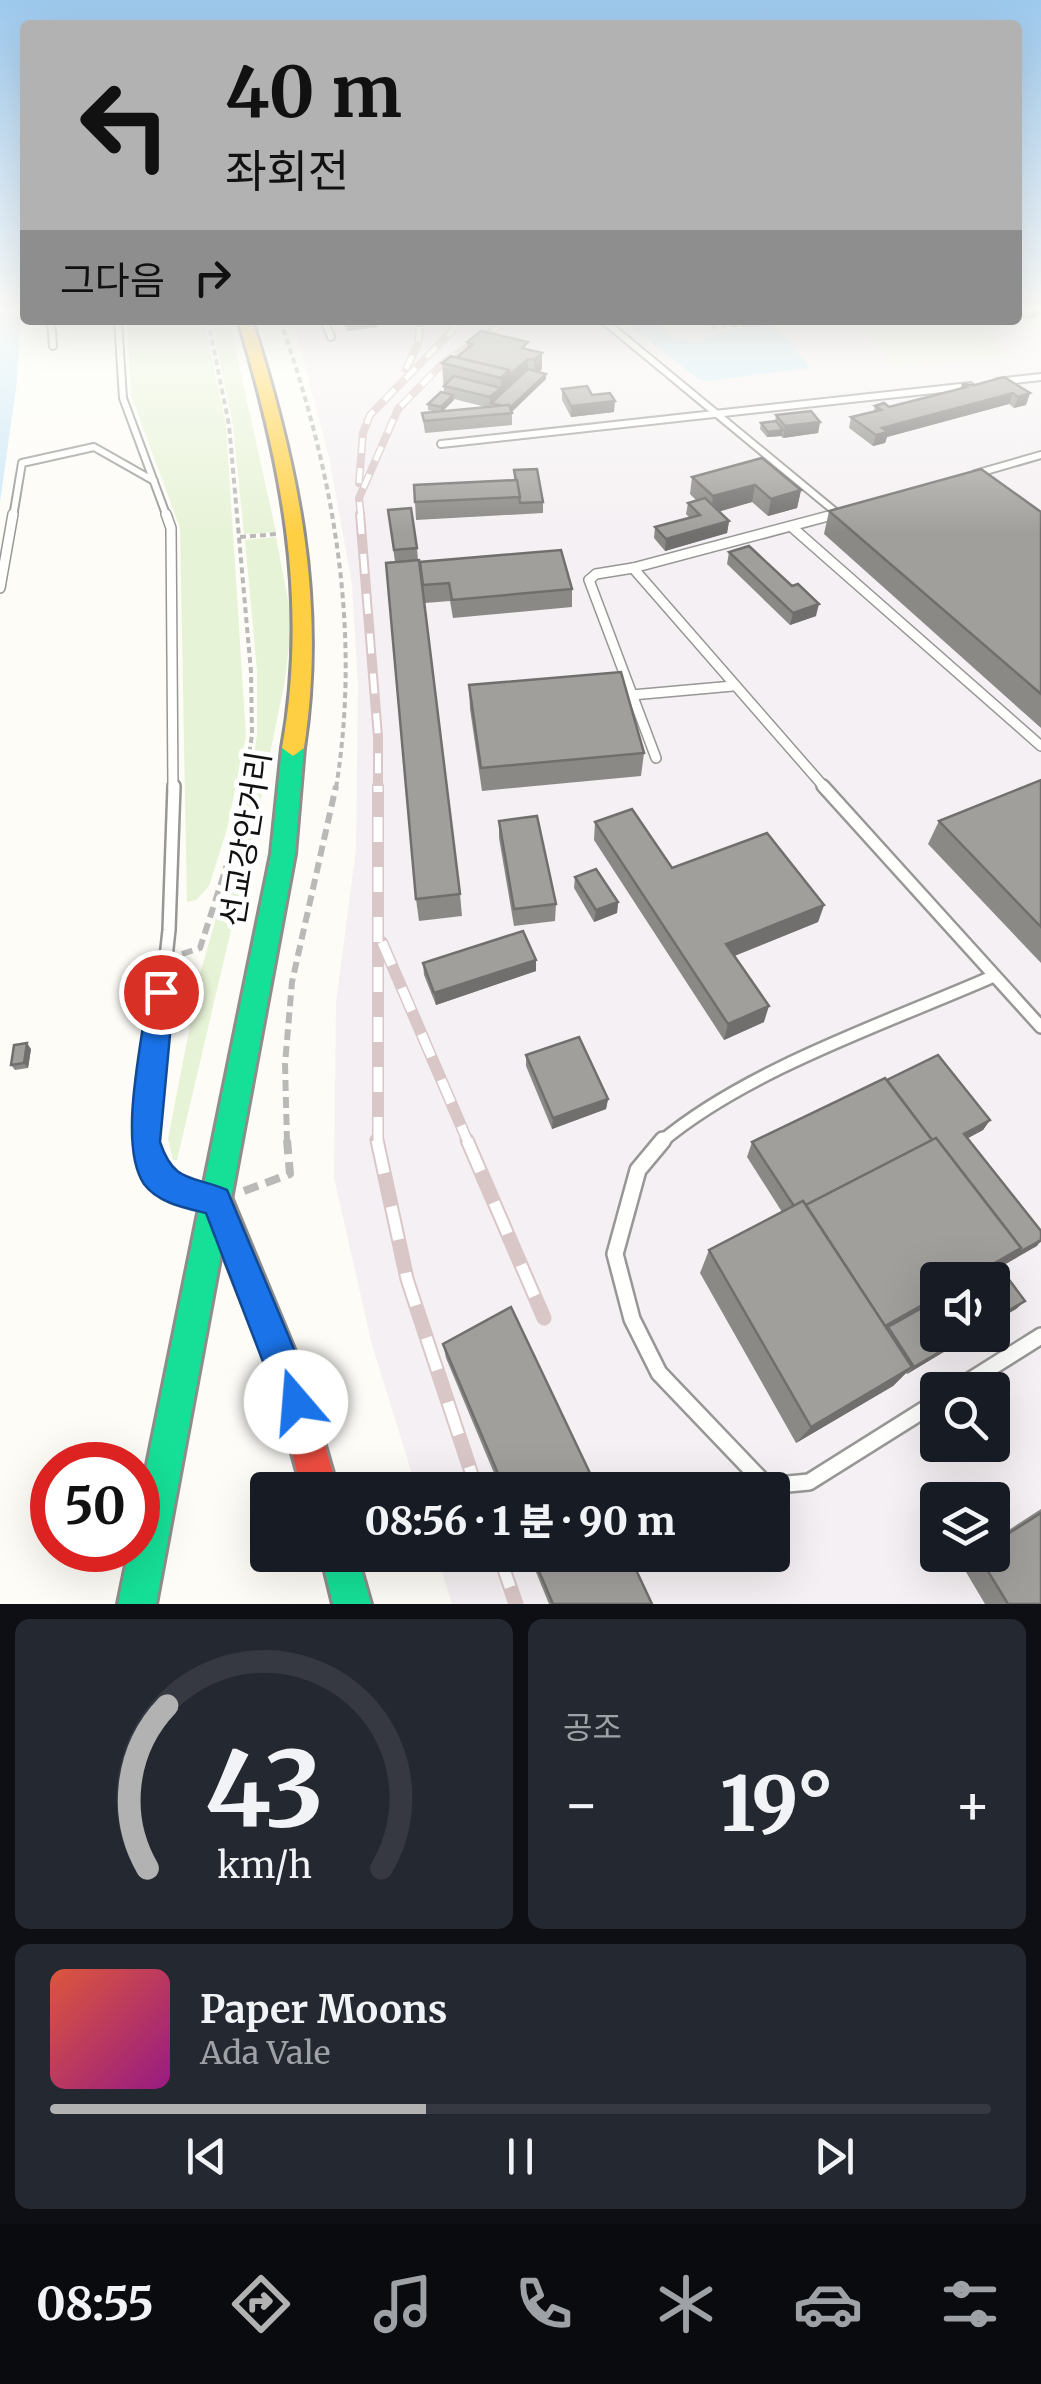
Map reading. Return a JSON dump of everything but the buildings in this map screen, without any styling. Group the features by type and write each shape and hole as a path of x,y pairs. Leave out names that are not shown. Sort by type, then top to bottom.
{"main road":[{"name":"선교강안거리","path":"137,1604 267,921 284,854 290,766 304,676 299,545 263,383"},
{"path":"216,1201 287,1373 315,1472"},
{"path":"343,1572 352,1604"}],"lane":[{"path":"122,383 123,398 170,528 172,562 174,772 165,959 146,1142 156,1174 176,1190 216,1201"},
{"path":"679,383 838,514"},
{"path":"441,444 988,383"},
{"path":"0,588 22,463 94,448 155,482"},
{"path":"967,476 1041,454"},
{"path":"656,758 590,580 596,574 793,528 857,508"},
{"path":"793,528 1041,746"},
{"path":"633,568 733,686 1041,1028"},
{"path":"632,695 733,686"},
{"path":"920,1412 809,1482 767,1486 659,1373 632,1318 615,1254 638,1170 662,1141 702,1111 801,1060 994,976"},
{"path":"984,1372 1041,1336"}],"path":[{"path":"165,959 200,948 238,830 252,735 240,537 222,383"},
{"path":"240,537 283,534"}],"shaded area":[{"path":"310,383 1041,383 1041,1604 452,1604 442,1572 790,1572 790,1472 411,1472 372,1345 334,1178 336,1003 356,849 358,685 352,584 329,457"}],"green space":[{"path":"130,383 217,383 226,425 246,736 227,829 209,886 196,900 187,902 180,528 131,395"},
{"path":"224,383 243,383 276,532 244,534 233,425"},
{"path":"276,537 292,621 285,680 255,828 177,1160 173,1160 168,1139 200,974 241,831 257,735 257,671 245,540"}],"water":[{"path":"0,383 17,383 0,502"}],"railway":[{"path":"359,483 363,433 370,415 401,383"},
{"path":"361,517 359,498 398,409 424,383"},
{"path":"360,514 378,737 378,1142"},
{"path":"382,942 468,1142"},
{"path":"377,1140 407,1279 471,1472"},
{"path":"467,1140 544,1318"},
{"path":"505,1572 516,1604"}],"traffic: fast":[{"path":"137,1604 283,854 293,748"},
{"path":"344,1572 352,1604"}],"traffic: slow":[{"path":"263,383 290,494 302,583 304,672 293,748"}],"traffic: jam":[{"path":"217,1201 287,1373 315,1472"}],"route":[{"path":"161,992 146,1142 156,1174 176,1190 216,1201 296,1402"}]}
